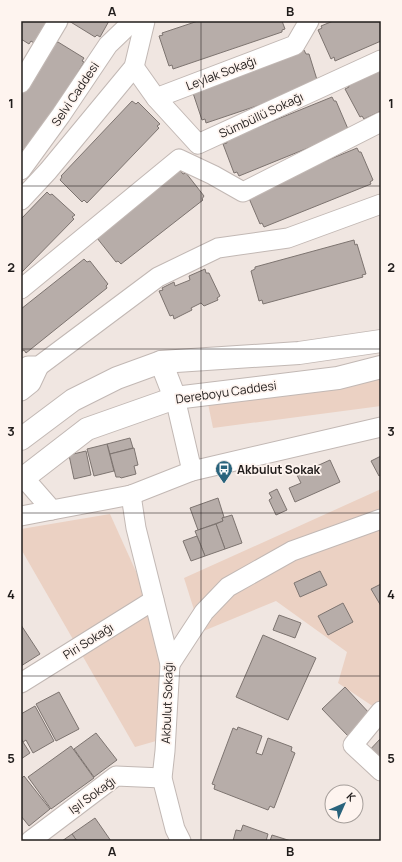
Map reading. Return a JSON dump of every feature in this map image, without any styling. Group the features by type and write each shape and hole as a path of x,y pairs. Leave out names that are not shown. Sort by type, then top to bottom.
{"main road":[{"path":"21,439 73,400 117,378 161,362 299,353 381,341"},
{"path":"161,362 175,398"},
{"name":"Dereboyu Caddesi","path":"23,479 87,429 175,398 338,378 381,367"}],"street":[{"path":"21,83 58,21"},
{"name":"Selvi Caddesi","path":"21,170 61,115 108,45 133,21"},
{"path":"21,200 48,171 134,67 145,21"},
{"name":"Leylak Sokağı","path":"156,98 295,45 309,21"},
{"name":"Sümbüllü Sokağı","path":"156,98 198,144 381,60"},
{"path":"134,67 156,98"},
{"path":"21,289 179,159 213,175 243,192 381,122"},
{"path":"21,391 31,383 30,368 158,277 218,248 288,238 381,204"},
{"path":"175,398 192,471"},
{"path":"21,516 131,495 192,471 381,427"},
{"path":"23,479 52,510"},
{"name":"Akbulut Sokağı","path":"131,495 136,528 170,664 166,752 162,778 175,829 181,841"},
{"path":"170,664 204,612 228,587 292,551 381,519"},
{"name":"Piri Sokağı","path":"21,683 154,600"},
{"path":"381,711 353,745 381,771"},
{"name":"Işıl Sokağı","path":"30,841 116,776 162,778"}],"shaded area":[{"path":"381,375 381,406 213,428 206,394"},
{"path":"381,489 380,711 338,683 347,652 276,601 201,632 184,578"},
{"path":"110,514 161,627 163,739 135,747 21,549 21,529"}],"building":[{"path":"21,21 47,21 34,43 31,41 29,44 21,39"},
{"path":"69,21 109,21 100,37 97,35 95,37"},
{"path":"198,21 282,21 285,29 282,30 282,32 173,69 172,65 169,66 159,36 163,35 162,33"},
{"path":"333,21 381,21 381,41 335,61 334,57 331,59 318,30 322,28 321,26"},
{"path":"52,42 56,44 58,42 84,58 82,61 84,62 31,151 26,151 21,149 21,94"},
{"path":"304,50 306,54 309,54 318,83 316,86 206,123 205,119 202,120 192,90 196,86"},
{"path":"381,68 381,111 364,119 362,116 360,117 345,89 349,87 348,85"},
{"path":"332,97 334,101 336,101 348,129 345,133 239,176 237,172 234,173 223,144 227,143 226,140"},
{"path":"132,101 136,104 138,102 160,124 157,126 159,128 87,203 84,200 82,202 60,180 62,177 61,176"},
{"path":"357,148 359,152 361,152 373,180 370,182 371,184 264,227 262,223 260,224 248,196 251,192"},
{"path":"180,170 183,174 186,173 204,196 202,199 203,200 121,264 118,261 116,262 97,238"},
{"path":"47,192 50,195 52,194 75,215 72,217 74,219 21,273 21,219"},
{"path":"354,240 355,245 357,244 366,274 362,275 363,277 263,304 262,300 259,301 251,271 255,269 255,267"},
{"path":"84,259 87,262 90,261 108,284 106,286 107,288 26,353 24,350 21,352 21,309"},
{"path":"205,269 206,273 209,273 220,296 217,298 218,300 204,306 201,303 191,308 192,310 174,319 173,315 170,316 159,291 163,290 162,288 174,282 175,286 190,280 189,276"},
{"path":"130,438 133,448 110,454 107,444"},
{"path":"107,444 114,471 94,476 87,449"},
{"path":"134,448 138,465 134,466 136,474 121,478 116,477 110,454"},
{"path":"86,451 91,475 74,479 69,455"},
{"path":"381,456 381,475 379,476 371,461"},
{"path":"330,460 340,482 295,502 289,488 301,483 297,475"},
{"path":"277,489 287,510 276,515 269,500 272,498 269,493"},
{"path":"218,498 224,517 222,518 223,521 198,530 190,508"},
{"path":"232,515 242,543 225,549 216,524 223,521 222,518"},
{"path":"216,524 225,549 205,556 195,531"},
{"path":"197,536 205,556 191,561 183,541"},
{"path":"320,571 327,585 300,597 294,583"},
{"path":"381,584 381,606 371,589"},
{"path":"343,603 353,622 328,635 318,616"},
{"path":"279,615 301,623 295,638 273,630"},
{"path":"21,625 40,654 21,666"},
{"path":"263,635 316,658 288,720 236,697"},
{"path":"345,687 371,715 349,737 322,709"},
{"path":"59,692 79,729 56,741 36,704"},
{"path":"35,706 54,741 33,753 26,740 23,742 21,738 21,714"},
{"path":"238,727 262,736 256,753 262,755 268,738 292,747 291,751 295,753 274,808 270,806 268,810 214,789 215,785 212,784 233,728 237,730"},
{"path":"96,733 117,760 94,777 74,749"},
{"path":"381,738 381,768 366,754"},
{"path":"21,739 30,753 21,759"},
{"path":"71,746 94,778 51,809 28,777"},
{"path":"24,776 50,809 29,826 21,816 21,779"},
{"path":"95,818 111,841 77,841 72,834"},
{"path":"243,825 268,834 266,841 233,841 236,830 241,831"},
{"path":"72,834 77,841 62,841"},
{"path":"272,835 291,841 270,841"}],"place":[{"name":"Akbulut Sokak","path":"224,484"}]}
